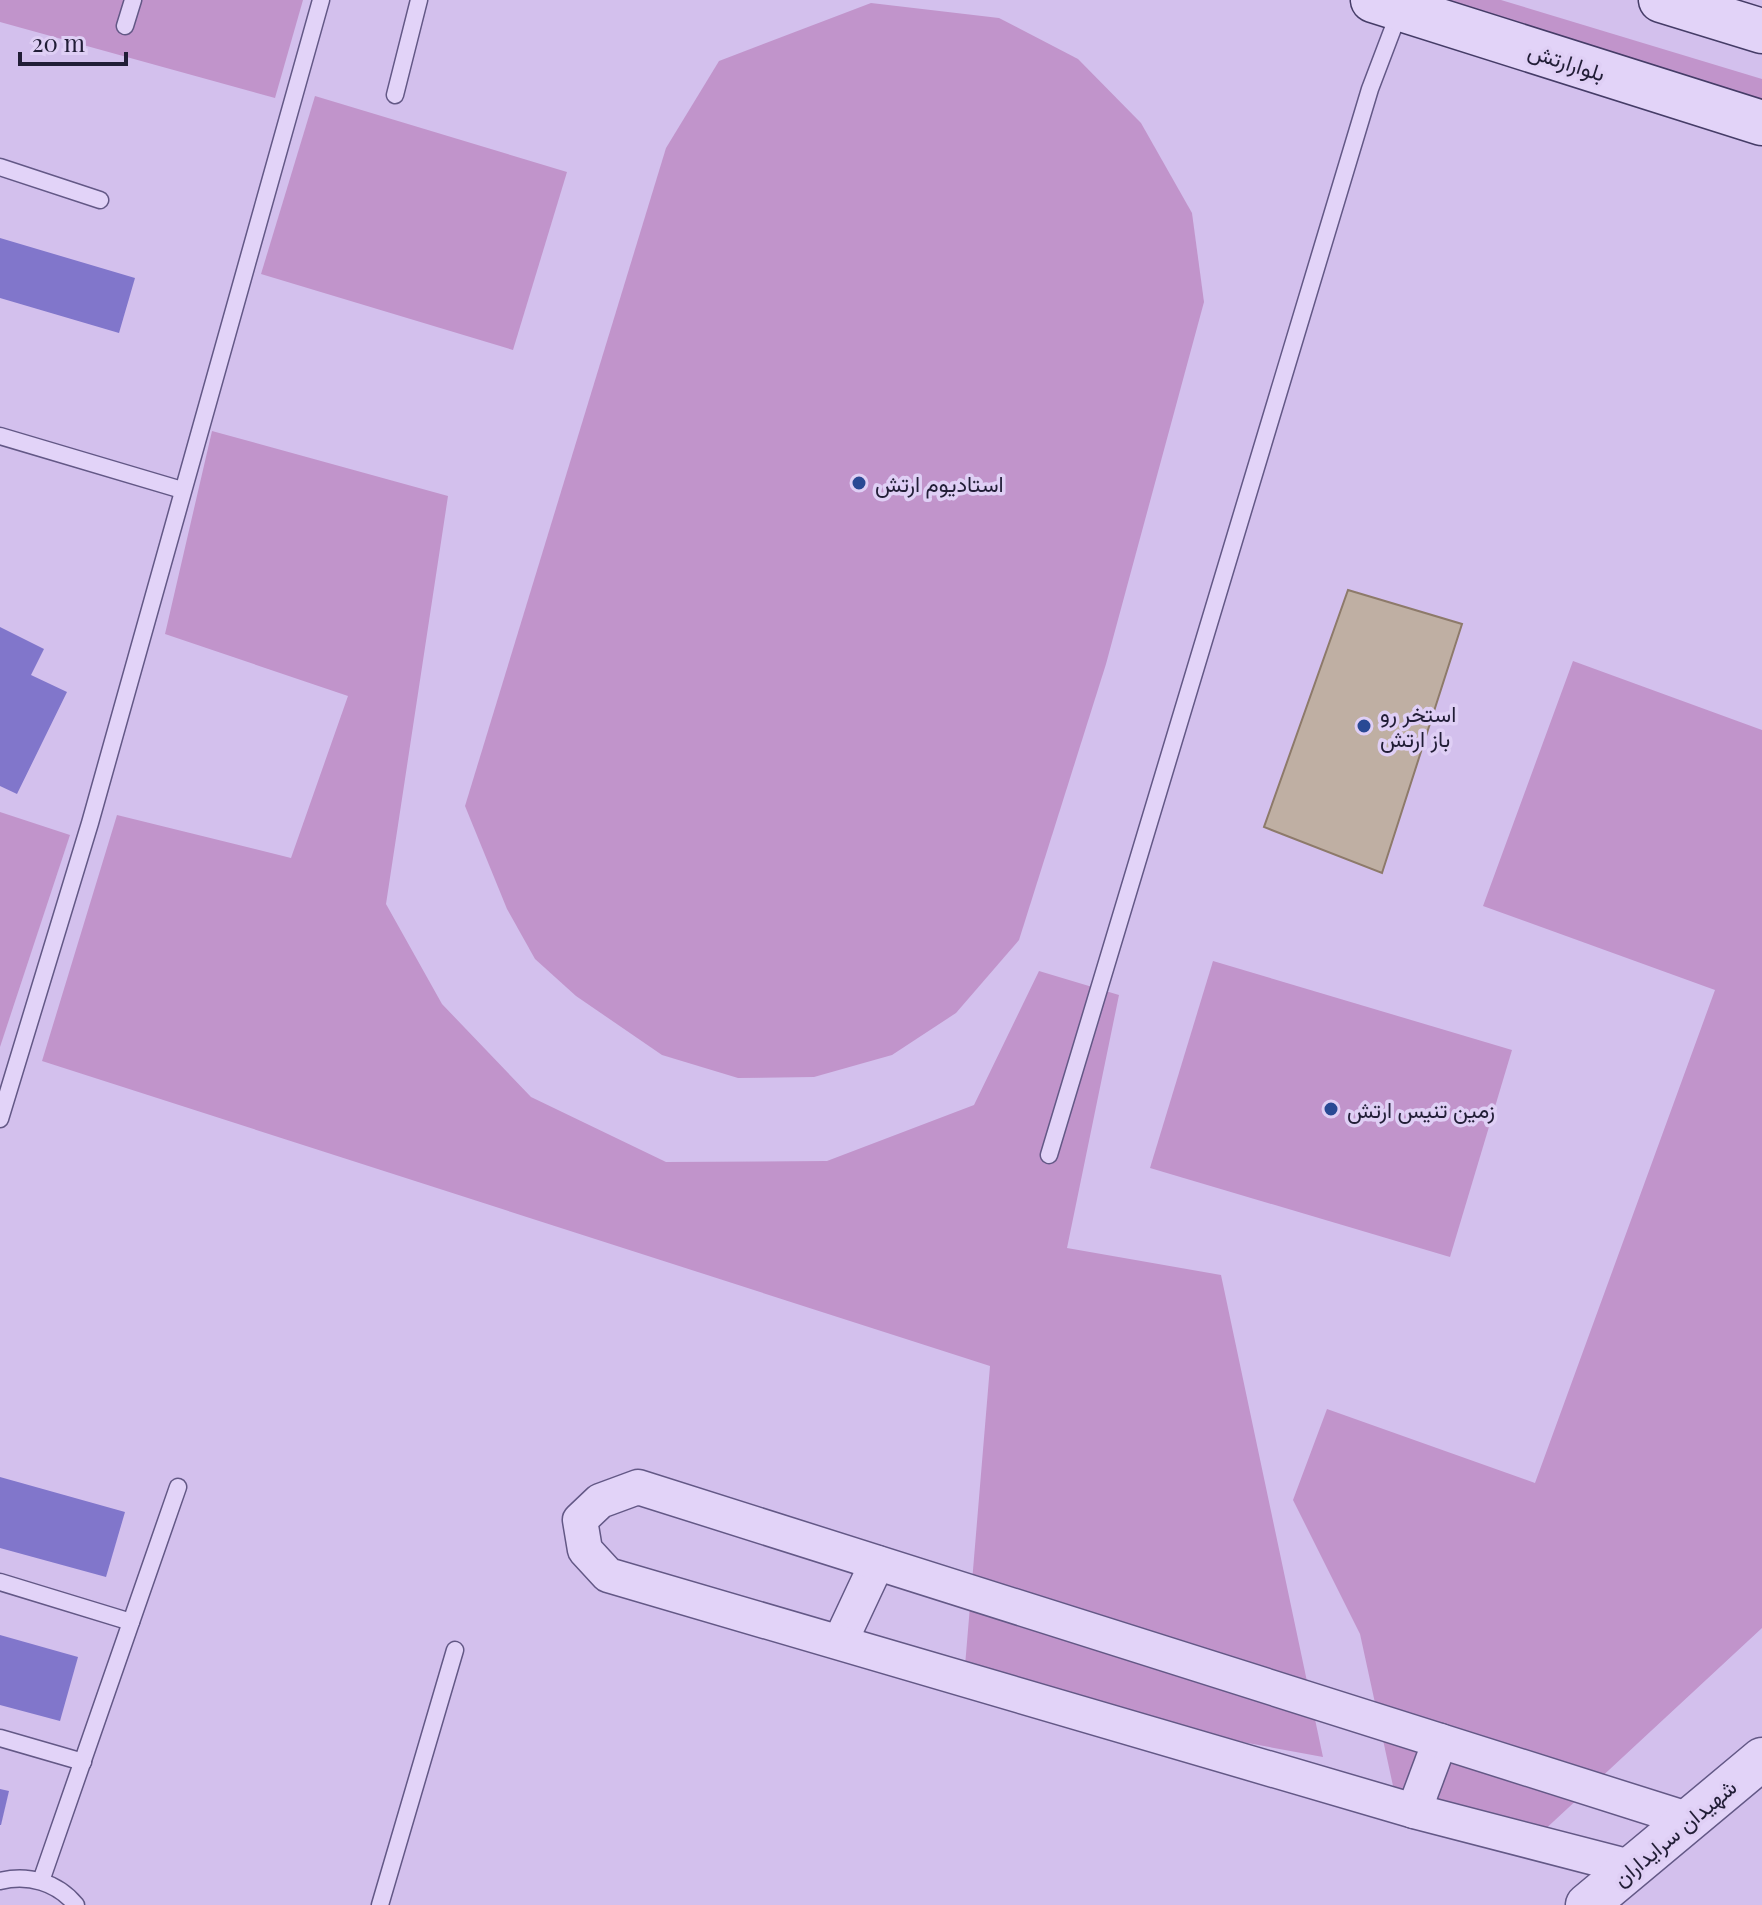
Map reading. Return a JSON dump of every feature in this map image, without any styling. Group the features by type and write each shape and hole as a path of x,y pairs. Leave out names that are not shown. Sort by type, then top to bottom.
{"main road":[{"path":"1661,0 1742,18"},
{"name":"بلوارارتش","path":"1387,4 1762,123"}],"street":[{"path":"1630,1867 1414,1811 608,1575 585,1550 580,1520 600,1501 638,1487 1690,1820"},
{"path":"840,1642 877,1563"},
{"path":"1414,1811 1440,1741"},
{"name":"شهیدان سرایداران","path":"1587,1905 1762,1759"}],"lane":[{"path":"125,26 133,0"},
{"path":"0,1119 90,823 321,0"},
{"path":"395,95 419,0"},
{"path":"1049,1155 1370,89 1387,4"},
{"path":"0,167 100,200"},
{"path":"0,436 182,490"},
{"path":"41,1881 178,1487"},
{"path":"0,1582 131,1622"},
{"path":"380,1905 455,1650"},
{"path":"0,1738 83,1762"},
{"path":"0,1881 22,1878 41,1881 58,1889 76,1905"}],"shaded area":[{"path":"0,0 303,0 275,98 0,22"},
{"path":"1421,0 1501,0 1762,79 1762,107"},
{"name":"استادیوم ارتش","path":"871,3 999,18 1078,59 1141,123 1192,213 1204,302 1106,664 1019,940 956,1013 892,1055 814,1077 738,1078 662,1055 576,996 535,959 507,909 465,806 666,148 719,61"},
{"path":"315,96 567,172 513,350 261,274"},
{"path":"212,431 448,496 386,904 442,1004 531,1097 666,1162 827,1161 974,1105 1039,971 1119,995 1067,1248 1221,1275 1323,1757 963,1690 990,1366 42,1061 117,815 291,858 348,696 165,634"},
{"name":"استخر رو باز ارتش","path":"1348,590 1462,624 1382,873 1264,827"},
{"path":"1573,661 1762,730 1762,1628 1526,1847 1395,1795 1360,1634 1293,1500 1327,1409 1535,1483 1715,990 1483,906"},
{"path":"0,812 70,835 0,1047"},
{"name":"زمین تنیس ارتش","path":"1213,961 1512,1050 1450,1257 1150,1168"}],"building":[{"path":"0,238 135,278 119,333 0,298"},
{"path":"0,627 44,649 31,675 67,692 17,794 0,786"},
{"path":"0,1477 125,1512 106,1577 0,1548"},
{"path":"0,1635 78,1657 60,1721 0,1705"},
{"path":"0,1789 9,1791 1,1825 0,1825"}],"place":[{"name":"استادیوم ارتش","path":"859,483"},
{"name":"استخر رو باز ارتش","path":"1364,726"},
{"name":"زمین تنیس ارتش","path":"1331,1109"}]}
